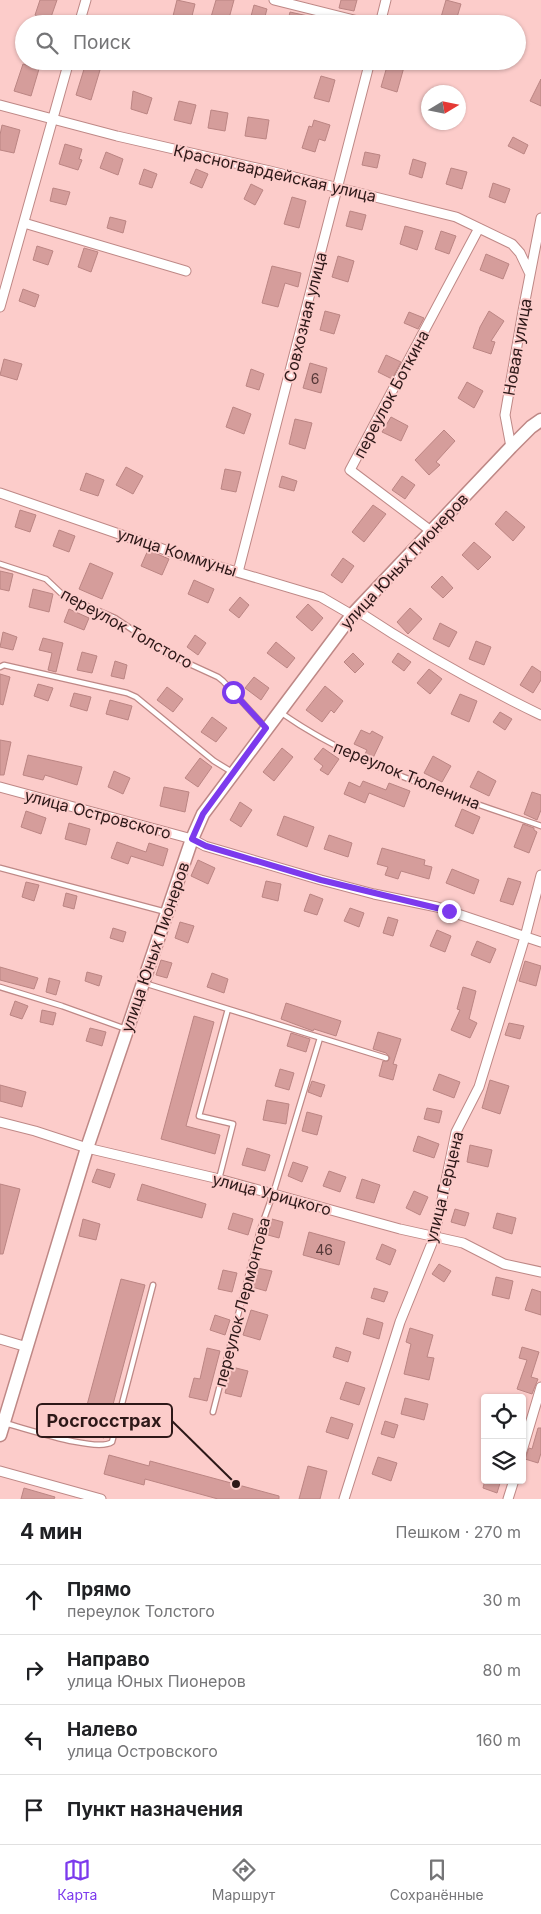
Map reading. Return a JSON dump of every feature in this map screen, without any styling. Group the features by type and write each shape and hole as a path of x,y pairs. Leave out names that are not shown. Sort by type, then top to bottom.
{"main road":[{"name":"улица Юных Пионеров","path":"0,1435 87,1148 192,839 203,814 354,612 511,447 541,420"}],"street":[{"path":"82,15 86,0"},
{"path":"274,0 334,15"},
{"path":"382,15 386,0"},
{"path":"0,307 67,70"},
{"name":"Совхозная улица","path":"238,572 368,70"},
{"name":"Красногвардейская улица","path":"0,104 117,136 444,213 479,228 516,248 530,274"},
{"name":"Новая улица","path":"511,447 505,415 541,218"},
{"path":"24,222 186,271"},
{"name":"переулок Боткина","path":"431,531 350,470 479,228"},
{"name":"улица Коммуны","path":"0,493 180,555 321,597 354,612 477,684 541,715"},
{"name":"улица Островского","path":"0,787 192,839 206,846 321,880 374,894 437,907 541,942"},
{"name":"улица Герцена","path":"344,1499 400,1322 434,1238 456,1132 479,1087 525,937 541,875"},
{"name":"улица Урицкого","path":"0,1122 87,1148 219,1179 434,1238 463,1244 504,1264 541,1272"},
{"path":"0,1339 27,1347"},
{"path":"526,1439 541,1387"},
{"path":"0,1471 101,1499"},
{"path":"508,1499 513,1484"}],"lane":[{"name":"переулок Толстого","path":"0,564 46,579 64,596 115,618 170,655 218,677 266,728"},
{"path":"0,667 4,665 127,693 136,697 214,761 234,772"},
{"name":"переулок Тюленина","path":"279,712 332,745 390,771 433,789 541,826"},
{"path":"0,868 167,912"},
{"path":"143,983 386,1058"},
{"path":"0,987 127,1029"},
{"path":"219,1179 234,1124 199,1116 228,1009"},
{"name":"переулок Лермонтова","path":"214,1412 260,1230 273,1194 320,1038"},
{"path":"4,1423 84,1444 107,1444 112,1442 153,1285"}],"building":[{"path":"40,0 57,0 52,15 35,15"},
{"path":"177,0 195,4 192,15 173,15"},
{"path":"216,0 234,0 230,15 212,15"},
{"path":"341,0 357,0 354,11 339,8"},
{"path":"446,0 461,4 458,15 442,15"},
{"path":"254,5 267,9 265,15 251,15"},
{"path":"290,12 304,15 289,15"},
{"path":"21,70 39,70 31,96 14,91"},
{"path":"84,70 100,70 91,100 76,95"},
{"path":"386,70 403,70 397,92 381,87"},
{"path":"321,76 335,80 329,102 314,98"},
{"path":"541,79 541,106 530,101"},
{"path":"133,91 152,98 147,114 131,109"},
{"path":"179,101 196,105 191,124 174,120"},
{"path":"211,110 228,113 225,131 208,128"},
{"path":"248,117 269,120 266,139 245,136"},
{"path":"314,120 330,125 325,141 319,139 315,152 302,148 309,126 312,127"},
{"path":"2,125 20,130 14,153 0,150"},
{"path":"513,137 528,145 524,154 508,146"},
{"path":"65,144 82,149 79,159 82,160 78,170 59,164"},
{"path":"106,152 123,159 118,175 100,168"},
{"path":"365,152 380,155 377,168 362,165"},
{"path":"413,159 426,163 422,178 409,174"},
{"path":"451,168 467,172 462,189 446,184"},
{"path":"144,169 157,174 152,188 139,184"},
{"path":"196,169 208,174 202,188 190,183"},
{"path":"493,183 510,189 505,203 489,197"},
{"path":"251,184 263,190 255,205 244,199"},
{"path":"53,188 70,192 66,205 50,201"},
{"path":"292,197 306,201 299,228 284,224"},
{"path":"350,211 366,215 362,230 346,226"},
{"path":"110,217 126,221 123,233 107,228"},
{"path":"405,226 423,231 417,250 400,244"},
{"path":"441,231 456,236 449,254 435,249"},
{"path":"37,246 53,251 48,265 33,260"},
{"path":"84,248 98,252 91,272 78,267"},
{"path":"486,254 509,264 503,279 480,270"},
{"path":"338,256 354,261 348,282 332,277"},
{"path":"272,266 301,273 298,287 285,283 278,307 262,303"},
{"path":"23,289 39,295 35,307 19,301"},
{"path":"325,311 340,315 334,334 320,330"},
{"path":"489,311 504,321 491,341 495,342 491,354 473,348 480,327"},
{"path":"409,312 424,318 418,329 404,323"},
{"path":"386,355 401,362 392,379 378,372"},
{"path":"4,359 22,364 17,380 0,375"},
{"path":"310,363 327,368 321,393 303,388"},
{"path":"251,369 264,374 259,390 246,386"},
{"path":"467,382 483,391 474,408 458,398"},
{"path":"233,407 251,414 244,434 226,427"},
{"path":"391,417 408,426 401,441 382,432"},
{"path":"295,419 312,423 305,449 289,444"},
{"path":"444,430 455,441 436,462 440,465 429,475 415,460"},
{"path":"126,467 143,476 133,494 116,485"},
{"path":"225,469 241,472 236,492 221,489"},
{"path":"86,473 104,480 98,496 80,490"},
{"path":"282,476 297,481 294,491 279,487"},
{"path":"402,476 415,485 405,499 392,490"},
{"path":"373,505 386,514 364,542 352,532"},
{"path":"20,510 36,515 30,532 15,527"},
{"path":"506,511 525,527 513,541 495,524"},
{"path":"59,530 75,536 69,552 53,546"},
{"path":"474,542 491,557 478,570 462,555"},
{"path":"148,550 169,559 162,575 141,566"},
{"path":"343,558 354,566 342,583 331,575"},
{"path":"90,563 113,573 102,599 79,589"},
{"path":"0,571 13,574 9,591 0,589"},
{"path":"442,576 453,588 443,598 431,587"},
{"path":"194,580 214,589 208,603 188,594"},
{"path":"33,589 53,594 49,612 29,607"},
{"path":"240,597 249,605 239,618 229,610"},
{"path":"308,604 323,618 312,631 296,617"},
{"path":"410,608 422,619 408,634 397,622"},
{"path":"69,609 89,618 84,630 64,622"},
{"path":"440,623 457,632 449,647 433,639"},
{"path":"3,632 17,637 13,650 0,647"},
{"path":"195,635 206,643 198,655 187,647"},
{"path":"43,638 63,643 56,672 48,670 52,653 39,650"},
{"path":"476,641 491,647 484,665 469,659"},
{"path":"276,642 295,658 287,668 267,653"},
{"path":"82,652 97,656 92,673 77,670"},
{"path":"353,653 364,664 355,673 344,662"},
{"path":"398,653 411,662 404,671 392,662"},
{"path":"115,661 127,665 124,679 111,676"},
{"path":"532,666 541,672 541,680 533,693 520,685"},
{"path":"429,669 442,679 430,694 417,683"},
{"path":"0,674 10,677 3,705 0,704"},
{"path":"254,677 269,688 261,700 245,688"},
{"path":"38,684 53,688 48,701 34,696"},
{"path":"325,686 343,701 334,713 331,710 322,722 306,710"},
{"path":"167,687 183,699 173,712 157,700"},
{"path":"74,693 91,697 87,711 70,706"},
{"path":"460,694 477,701 469,722 451,714"},
{"path":"110,700 132,706 128,720 106,714"},
{"path":"500,712 512,719 505,730 493,722"},
{"path":"212,717 227,728 216,742 201,732"},
{"path":"361,730 370,734 372,731 383,737 373,758 365,754 367,750 354,744"},
{"path":"0,740 11,742 4,775 0,775"},
{"path":"282,748 293,757 274,781 263,772"},
{"path":"323,748 339,759 328,775 320,770 323,766 314,759"},
{"path":"28,755 82,767 77,785 45,775 43,780 23,775"},
{"path":"433,756 451,766 442,782 424,773"},
{"path":"200,758 212,767 198,787 185,778"},
{"path":"114,771 130,778 123,794 108,787"},
{"path":"478,771 496,781 489,796 470,787"},
{"path":"363,781 386,790 389,783 410,791 404,807 369,793 365,803 344,794 349,782 360,787"},
{"path":"164,787 189,792 185,812 160,806"},
{"path":"532,792 541,795 541,810 537,820 524,814"},
{"path":"240,802 252,810 241,827 230,820"},
{"path":"462,809 480,817 473,834 455,826"},
{"path":"26,811 46,818 41,834 21,827"},
{"path":"284,816 314,827 307,847 277,835"},
{"path":"69,823 90,829 86,845 65,839"},
{"path":"523,824 534,828 537,832 529,853 514,847"},
{"path":"329,835 352,843 348,857 324,849"},
{"path":"117,842 146,852 149,843 168,849 163,866 131,856 128,864 111,858"},
{"path":"382,848 425,860 424,865 432,867 429,879 401,871 398,879 385,875 388,867 377,864"},
{"path":"198,860 215,868 208,884 191,876"},
{"path":"452,869 479,880 474,894 446,883"},
{"path":"508,878 521,882 513,905 500,901"},
{"path":"266,881 281,884 278,901 262,897"},
{"path":"26,882 39,885 34,901 22,897"},
{"path":"66,893 77,896 74,909 63,906"},
{"path":"310,894 323,899 317,915 304,911"},
{"path":"350,908 364,913 359,927 344,921"},
{"path":"388,917 398,920 393,936 383,933"},
{"path":"180,922 194,926 188,943 175,938"},
{"path":"113,928 126,932 123,942 110,938"},
{"path":"437,930 451,936 445,952 430,946"},
{"path":"477,941 496,949 490,963 471,955"},
{"path":"161,960 172,963 167,978 156,975"},
{"path":"525,961 541,966 536,986 519,981"},
{"path":"0,967 38,978 34,989 0,980"},
{"path":"87,972 102,976 99,986 85,981"},
{"path":"212,973 228,979 224,993 207,987"},
{"path":"49,978 60,981 56,995 46,992"},
{"path":"463,987 476,991 469,1019 477,1023 470,1038 451,1030 460,1010 457,1009"},
{"path":"15,1001 28,1006 22,1019 10,1015"},
{"path":"286,1003 341,1021 336,1036 314,1029 313,1031 281,1019"},
{"path":"42,1010 56,1013 53,1025 40,1022"},
{"path":"194,1016 214,1022 186,1126 220,1135 215,1154 161,1139"},
{"path":"509,1023 524,1026 520,1039 505,1035"},
{"path":"90,1028 106,1032 102,1046 86,1041"},
{"path":"378,1032 401,1039 393,1064 397,1065 393,1080 379,1076 383,1061 388,1061 390,1058 386,1053 373,1049"},
{"path":"291,1033 310,1039 306,1052 287,1046"},
{"path":"280,1069 294,1073 289,1090 275,1086"},
{"path":"439,1074 460,1082 454,1098 433,1090"},
{"path":"490,1080 509,1086 500,1114 482,1108"},
{"path":"312,1081 325,1085 321,1097 308,1092"},
{"path":"0,1085 26,1092 22,1107 0,1101"},
{"path":"267,1100 289,1104 286,1124 263,1120"},
{"path":"427,1108 442,1111 439,1123 424,1119"},
{"path":"307,1112 322,1116 317,1135 302,1131"},
{"path":"418,1136 439,1144 434,1158 413,1151"},
{"path":"470,1145 492,1150 488,1167 467,1162"},
{"path":"247,1148 270,1155 265,1171 242,1165"},
{"path":"293,1162 308,1167 302,1182 288,1176"},
{"path":"97,1169 115,1174 110,1188 92,1182"},
{"path":"329,1171 346,1177 340,1192 323,1186"},
{"path":"362,1179 380,1185 374,1203 356,1198"},
{"path":"0,1184 20,1189 3,1254 0,1254"},
{"path":"142,1184 206,1204 202,1218 137,1200"},
{"path":"414,1191 428,1197 420,1215 406,1208"},
{"path":"455,1209 469,1213 465,1226 451,1222"},
{"path":"233,1213 253,1219 248,1235 228,1229"},
{"path":"497,1213 516,1218 512,1234 493,1228"},
{"path":"83,1219 100,1224 96,1240 79,1236"},
{"path":"272,1219 283,1222 279,1238 268,1235"},
{"path":"309,1232 345,1242 339,1265 303,1255"},
{"path":"382,1244 396,1250 390,1265 376,1259"},
{"path":"439,1264 451,1271 444,1282 432,1274"},
{"path":"257,1268 272,1271 266,1291 252,1287"},
{"path":"223,1270 237,1273 232,1292 218,1289"},
{"path":"496,1277 513,1281 509,1299 492,1295"},
{"path":"121,1279 145,1285 104,1438 80,1431"},
{"path":"374,1288 388,1292 384,1302 371,1298"},
{"path":"532,1289 541,1292 541,1315 525,1310"},
{"path":"251,1310 268,1315 260,1340 243,1335"},
{"path":"215,1315 230,1320 225,1335 210,1330"},
{"path":"367,1318 383,1323 379,1339 363,1334"},
{"path":"410,1328 433,1335 427,1357 434,1358 429,1380 404,1374 411,1344 406,1342"},
{"path":"336,1347 351,1352 348,1362 333,1357"},
{"path":"522,1347 539,1352 531,1377 538,1379 532,1394 517,1389 527,1360 519,1358"},
{"path":"207,1348 220,1351 207,1401 189,1397 194,1378 200,1379"},
{"path":"232,1367 248,1371 241,1397 225,1393"},
{"path":"346,1382 365,1388 359,1405 340,1399"},
{"path":"405,1398 428,1404 424,1420 401,1414"},
{"path":"331,1417 353,1424 348,1439 326,1432"},
{"path":"385,1421 398,1425 394,1438 381,1434"},
{"path":"538,1428 541,1428 541,1453 538,1463 526,1459 529,1448 532,1449"},
{"path":"109,1455 149,1466 150,1461 279,1496 279,1499 218,1499 145,1479 144,1485 104,1474"},
{"path":"378,1457 397,1463 391,1481 372,1474"},
{"path":"308,1466 327,1471 320,1499 299,1499"},
{"path":"484,1484 500,1484 497,1493 483,1488"},
{"path":"24,1488 55,1497 54,1499 21,1499"}],"place":[{"name":"Росгосстрах","path":"236,1484"}],"route":[{"path":"233,692 266,728 203,814 192,839 206,846 321,880 449,911"}]}
